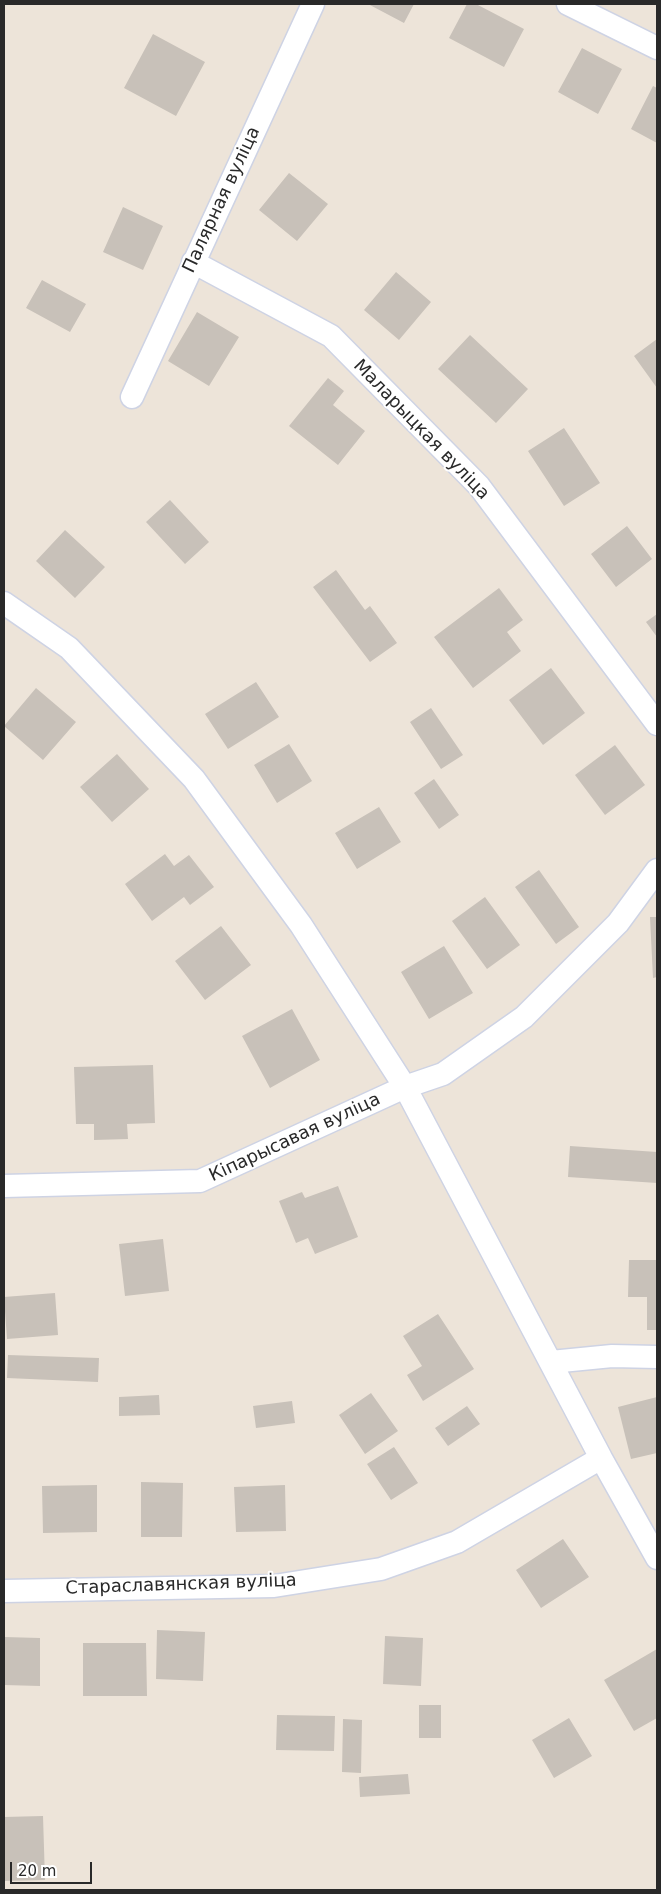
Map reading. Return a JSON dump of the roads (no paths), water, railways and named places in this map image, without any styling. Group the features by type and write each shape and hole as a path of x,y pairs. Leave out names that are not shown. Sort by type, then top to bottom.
{"street":[{"name":"Палярная вуліца","path":"132,397 313,4"},
{"path":"568,4 657,48"},
{"name":"Маларыцкая вуліца","path":"193,262 331,336 478,486 657,724"},
{"path":"4,603 69,648 194,779 301,925 405,1087 601,1458 657,1558"},
{"path":"405,1087 443,1074 524,1018 618,923 657,870"},
{"name":"Кіпарысавая вуліца","path":"4,1186 200,1181 405,1087"},
{"path":"551,1362 612,1356 657,1357"},
{"name":"Стараславянская вуліца","path":"4,1591 274,1586 381,1569 457,1542 601,1458"}]}
